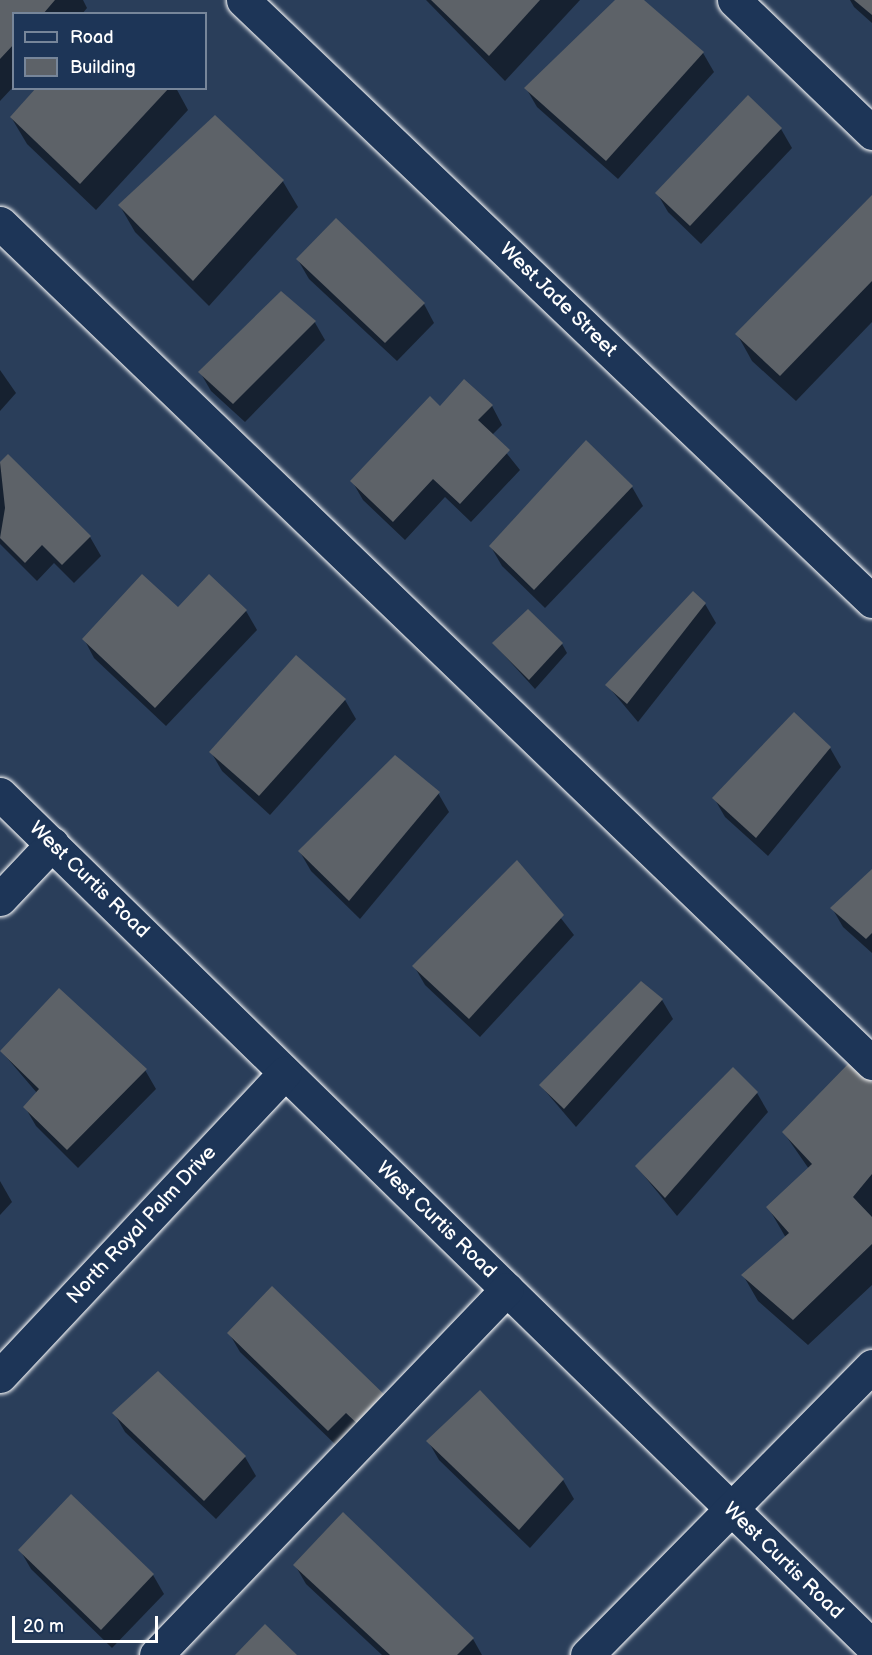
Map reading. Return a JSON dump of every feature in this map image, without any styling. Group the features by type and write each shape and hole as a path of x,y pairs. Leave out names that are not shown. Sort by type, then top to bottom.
{"street":[{"name":"West Jade Street","path":"243,0 872,601"},
{"path":"734,0 872,133"},
{"path":"0,223 872,1063"},
{"name":"West Curtis Road","path":"0,794 507,1289 731,1512 872,1646"},
{"path":"0,899 52,844"},
{"name":"North Royal Palm Drive","path":"0,1376 285,1073"},
{"path":"156,1655 507,1289"},
{"path":"587,1655 731,1512 872,1366"}],"building":[{"path":"0,0 55,0 45,12 12,12 12,46 0,59"},
{"path":"431,0 540,0 489,56"},
{"path":"615,0 644,0 704,52 606,161 524,88"},
{"path":"854,0 872,0 872,15"},
{"path":"34,90 167,90 80,184 10,117"},
{"path":"748,95 782,128 690,226 655,193"},
{"path":"215,115 284,180 193,281 118,205"},
{"path":"872,195 872,281 780,376 735,334"},
{"path":"336,218 425,303 385,343 296,259"},
{"path":"281,291 316,321 233,404 198,372"},
{"path":"464,379 493,405 478,420 510,450 460,504 433,479 393,522 350,481 430,396 440,406"},
{"path":"586,440 633,486 534,590 489,546"},
{"path":"8,454 91,536 62,565 42,545 25,563 0,538 5,508 0,462"},
{"path":"142,574 178,607 209,574 247,610 155,708 82,639"},
{"path":"693,591 706,603 627,704 605,685"},
{"path":"528,609 563,643 529,680 492,643"},
{"path":"296,655 346,699 259,796 209,752"},
{"path":"794,712 831,747 756,838 712,798"},
{"path":"395,755 440,792 349,901 298,851"},
{"path":"517,860 564,915 469,1019 412,966"},
{"path":"872,869 872,933 866,939 830,908"},
{"path":"641,981 663,999 564,1109 539,1085"},
{"path":"59,988 147,1069 67,1150 23,1107 39,1089 0,1051"},
{"path":"849,1063 872,1082 872,1174 853,1197 872,1217 872,1244 793,1320 741,1275 789,1233 766,1207 812,1164 782,1132"},
{"path":"733,1067 758,1092 665,1198 635,1166"},
{"path":"272,1286 390,1400 362,1428 346,1413 328,1431 227,1333"},
{"path":"158,1371 246,1456 204,1501 112,1413"},
{"path":"480,1390 564,1479 519,1530 426,1441"},
{"path":"71,1494 154,1574 101,1630 18,1550"},
{"path":"343,1512 474,1638 457,1655 390,1655 293,1565"},
{"path":"265,1624 297,1655 235,1655"}]}
